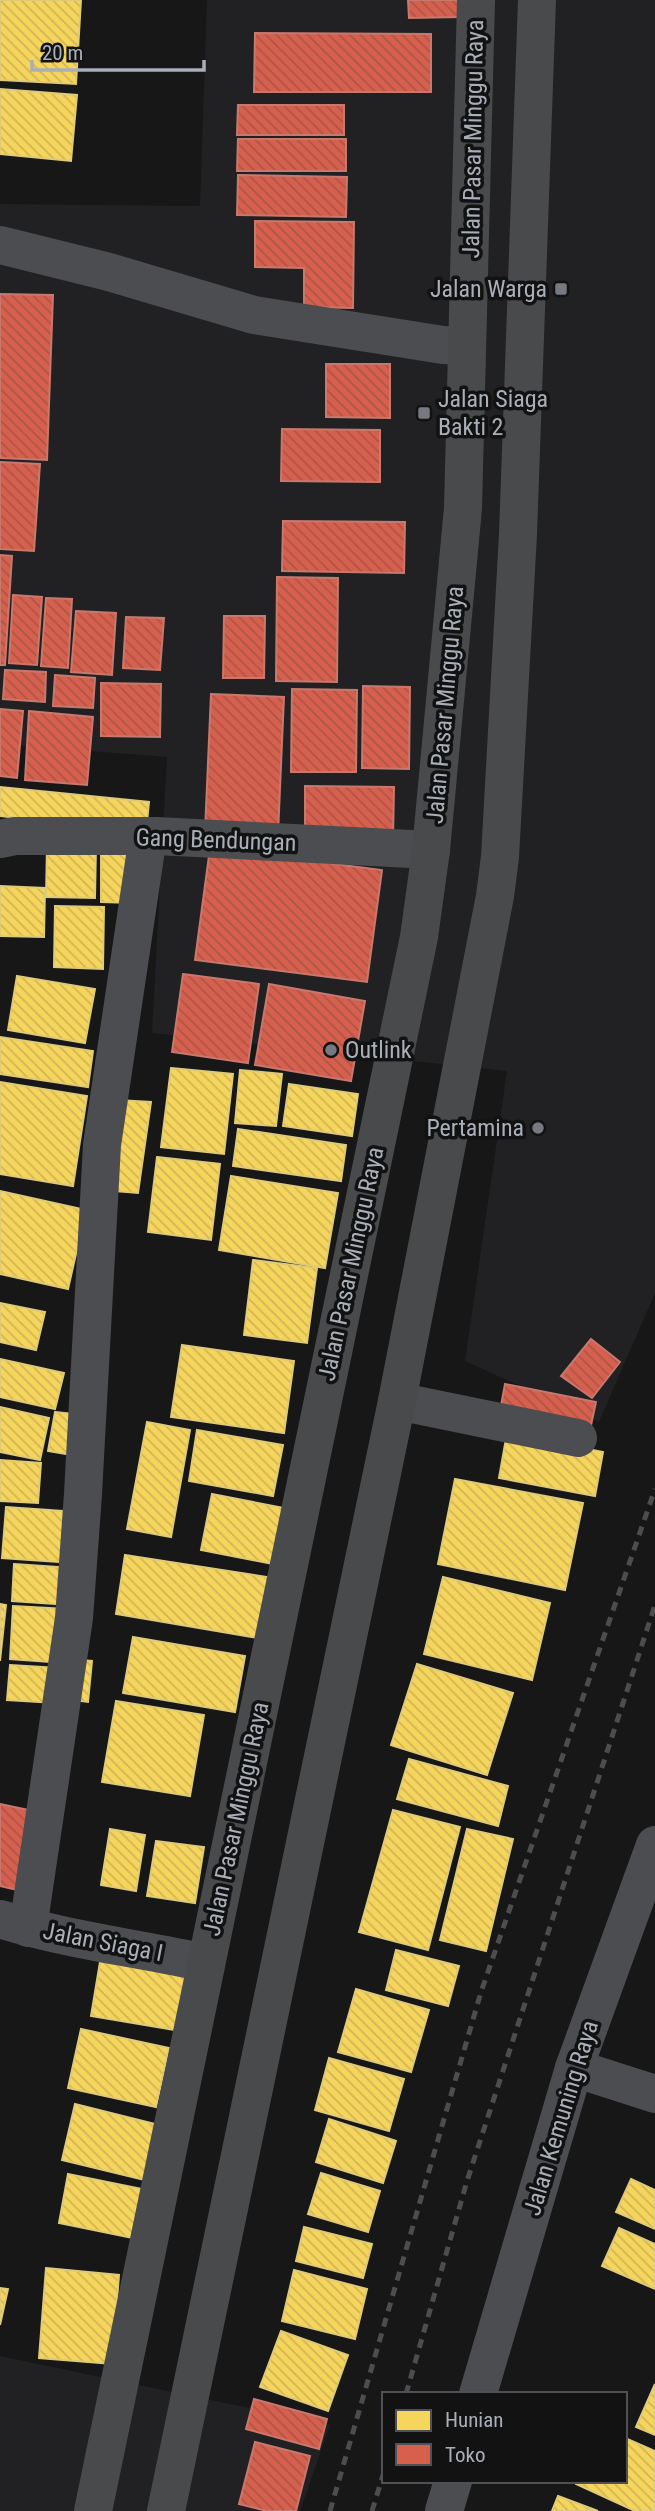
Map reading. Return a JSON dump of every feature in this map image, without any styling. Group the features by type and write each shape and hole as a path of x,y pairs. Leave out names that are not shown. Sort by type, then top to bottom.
{"main road":[{"name":"Jalan Pasar Minggu Raya","path":"93,2511 419,937 432,850 463,508 476,0"},
{"path":"166,2511 397,1401 495,896 500,857 518,534 537,0"}],"street":[{"path":"0,245 109,272 242,311 429,343 467,346"},
{"name":"Gang Bendungan","path":"0,839 15,836 152,836 432,850"},
{"path":"22,1926 74,1618 102,1145 152,836"},
{"path":"397,1401 578,1438"},
{"name":"Jalan Kemuning Raya","path":"479,2392 574,2068 655,1845"},
{"name":"Jalan Siaga I","path":"22,1926 206,1963"},
{"path":"574,2068 655,2094"},
{"path":"444,2511 452,2483"}],"shaded area":[{"path":"207,0 655,0 655,1293 599,1422 465,1361 507,1071 152,1033 167,757 0,744 0,204 200,206"},
{"path":"0,2356 330,2425 300,2511 0,2511"}],"building: Hunian":[{"path":"0,0 81,0 76,84 0,80"},
{"path":"0,89 77,95 71,161 0,154"},
{"path":"0,787 149,802 146,832 0,816"},
{"path":"47,846 96,847 95,898 46,897"},
{"path":"101,848 140,849 134,903 101,902"},
{"path":"0,886 45,888 44,937 0,936"},
{"path":"55,906 104,907 103,969 54,967"},
{"path":"17,976 95,989 85,1043 8,1030"},
{"path":"0,1037 93,1051 88,1087 0,1074"},
{"path":"171,1068 233,1074 224,1154 161,1147"},
{"path":"240,1070 282,1074 276,1126 235,1123"},
{"path":"0,1082 87,1096 73,1186 0,1174"},
{"path":"289,1084 358,1094 352,1136 283,1126"},
{"path":"117,1100 151,1102 138,1193 103,1190"},
{"path":"238,1129 346,1145 341,1181 233,1166"},
{"path":"157,1157 220,1164 211,1240 148,1232"},
{"path":"231,1176 338,1193 325,1268 219,1250"},
{"path":"0,1191 86,1210 68,1289 0,1274"},
{"path":"253,1260 317,1268 307,1343 244,1335"},
{"path":"0,1303 45,1312 36,1350 0,1342"},
{"path":"182,1345 294,1361 284,1433 171,1417"},
{"path":"0,1359 64,1373 55,1409 0,1397"},
{"path":"0,1407 49,1418 40,1460 0,1452"},
{"path":"55,1412 83,1415 78,1456 48,1451"},
{"path":"147,1422 190,1430 171,1537 127,1529"},
{"path":"197,1430 283,1445 273,1496 189,1481"},
{"path":"507,1433 603,1452 595,1496 499,1478"},
{"path":"0,1460 41,1463 38,1503 0,1501"},
{"path":"455,1479 583,1503 565,1590 438,1564"},
{"path":"212,1494 289,1509 278,1565 201,1550"},
{"path":"6,1507 77,1512 73,1563 2,1558"},
{"path":"125,1555 280,1579 270,1640 116,1614"},
{"path":"14,1564 72,1568 70,1605 12,1601"},
{"path":"443,1577 550,1603 532,1680 424,1654"},
{"path":"0,1604 6,1605 0,1661"},
{"path":"13,1606 66,1609 64,1663 10,1659"},
{"path":"133,1637 245,1656 235,1712 123,1693"},
{"path":"68,1659 92,1661 88,1702 64,1699"},
{"path":"417,1664 513,1693 487,1775 391,1745"},
{"path":"10,1665 58,1668 55,1703 7,1700"},
{"path":"116,1701 204,1715 190,1796 102,1782"},
{"path":"409,1759 508,1786 498,1826 397,1799"},
{"path":"393,1810 460,1827 428,1950 359,1932"},
{"path":"110,1829 145,1835 136,1891 101,1885"},
{"path":"467,1829 513,1839 486,1951 440,1940"},
{"path":"156,1841 204,1847 195,1903 147,1896"},
{"path":"396,1950 459,1966 448,2006 386,1990"},
{"path":"101,1956 186,1970 175,2030 91,2016"},
{"path":"356,1989 429,2010 411,2072 338,2052"},
{"path":"81,2029 169,2048 156,2107 68,2088"},
{"path":"329,2058 404,2079 389,2131 315,2110"},
{"path":"75,2104 167,2127 153,2182 62,2160"},
{"path":"329,2119 396,2141 383,2183 316,2162"},
{"path":"321,2173 380,2191 368,2232 308,2214"},
{"path":"68,2174 142,2189 133,2238 59,2223"},
{"path":"631,2179 655,2190 655,2229 616,2212"},
{"path":"304,2227 372,2244 363,2278 296,2261"},
{"path":"619,2228 655,2244 655,2289 602,2266"},
{"path":"46,2268 119,2275 112,2364 39,2358"},
{"path":"294,2270 367,2289 355,2339 282,2321"},
{"path":"0,2288 8,2289 0,2325"},
{"path":"281,2331 348,2355 328,2411 260,2387"},
{"path":"655,2384 655,2435 636,2427"},
{"path":"627,2439 655,2451 655,2511 635,2511 576,2484 627,2483"},
{"path":"558,2496 598,2511 552,2511"}],"building: Toko":[{"path":"408,0 460,0 461,17 409,18"},
{"path":"255,33 431,34 431,92 254,92"},
{"path":"238,105 344,105 344,135 237,135"},
{"path":"238,139 346,139 346,171 237,171"},
{"path":"238,175 347,177 346,217 237,215"},
{"path":"255,221 354,222 353,308 304,307 304,268 255,267"},
{"path":"0,294 53,295 47,460 0,458"},
{"path":"326,364 390,364 390,418 326,417"},
{"path":"282,429 380,430 380,482 281,481"},
{"path":"0,462 40,464 34,551 0,549"},
{"path":"283,521 405,522 404,573 282,571"},
{"path":"0,555 12,556 5,665 0,665"},
{"path":"277,577 338,578 337,682 276,681"},
{"path":"13,595 42,597 37,665 9,663"},
{"path":"46,598 72,599 68,668 41,666"},
{"path":"76,611 116,613 112,675 71,672"},
{"path":"224,616 265,616 264,678 223,678"},
{"path":"126,617 164,618 160,670 123,668"},
{"path":"5,670 46,672 45,702 3,699"},
{"path":"55,675 95,678 93,708 53,706"},
{"path":"101,683 161,684 160,737 101,736"},
{"path":"363,686 410,687 409,769 362,768"},
{"path":"292,689 357,690 356,772 291,772"},
{"path":"211,694 284,697 278,834 205,831"},
{"path":"0,709 23,711 17,778 0,776"},
{"path":"29,711 93,717 87,785 25,780"},
{"path":"305,786 394,787 393,841 305,840"},
{"path":"210,848 382,870 367,982 195,960"},
{"path":"183,974 259,984 248,1063 172,1052"},
{"path":"269,984 365,1001 351,1081 255,1065"},
{"path":"591,1339 620,1362 592,1398 561,1376"},
{"path":"505,1384 596,1402 590,1430 500,1411"},
{"path":"0,1804 43,1813 26,1892 0,1886"},
{"path":"254,2399 327,2419 319,2449 246,2429"},
{"path":"255,2442 310,2456 296,2511 267,2511 239,2504"}],"railway":[{"path":"330,2511 481,1992 655,1489"},
{"path":"407,2392 467,2181 655,1605"},
{"path":"372,2511 382,2478"}],"place":[{"name":"Jalan Warga","path":"561,289"},
{"name":"Jalan Siaga Bakti 2","path":"424,413"},
{"name":"Outlink","path":"331,1050"},
{"name":"Pertamina","path":"538,1128"}]}
